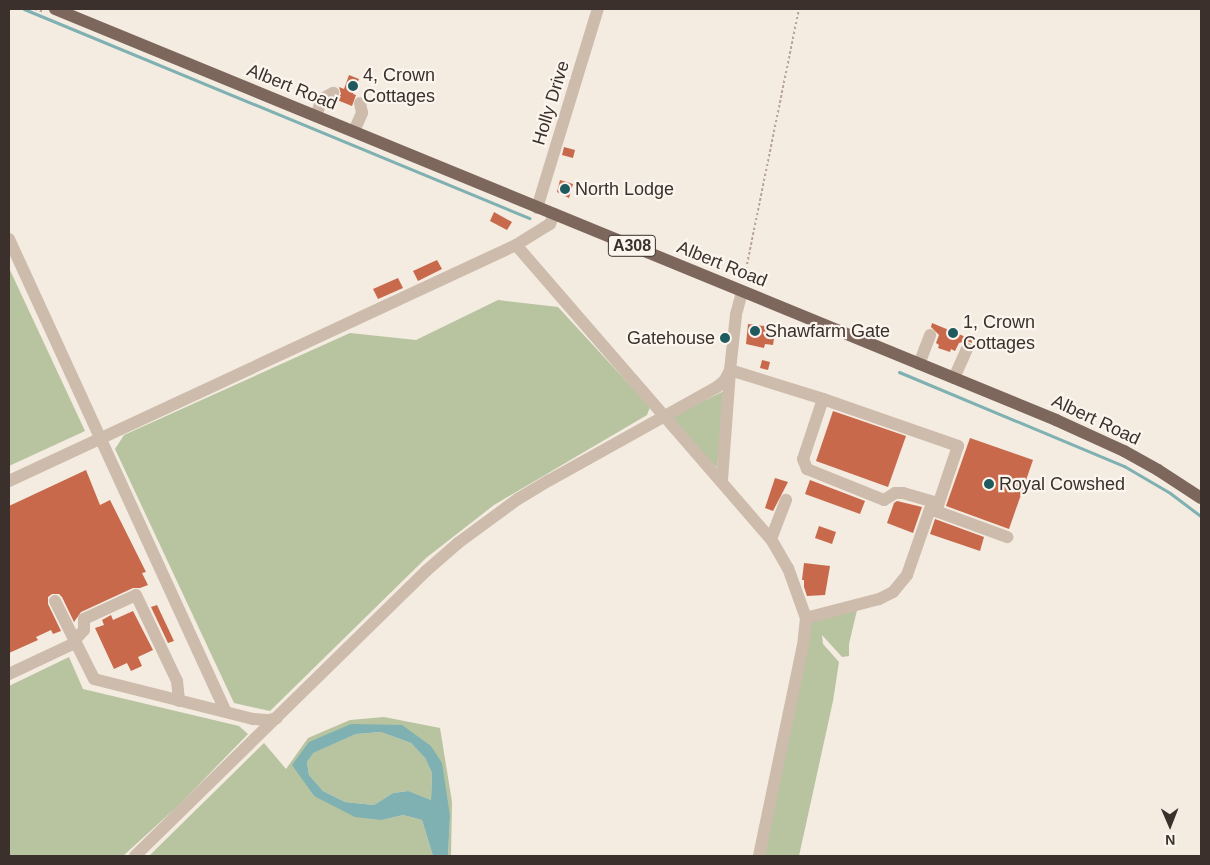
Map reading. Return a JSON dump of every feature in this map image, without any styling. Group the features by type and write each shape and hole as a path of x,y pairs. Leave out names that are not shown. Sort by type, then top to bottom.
{"main road":[{"name":"Albert Road","path":"55,9 954,378 1124,451 1201,498"}],"lane":[{"name":"Holly Drive","path":"537,208 598,9"},
{"path":"316,116 322,99 333,93"},
{"path":"354,131 362,113 360,103"},
{"path":"9,481 516,245 550,224 554,214"},
{"path":"9,239 226,712"},
{"path":"516,245 662,416 722,480 771,539 788,568 806,618 803,645 760,856"},
{"path":"722,480 730,370 736,315 742,292"},
{"path":"920,364 930,335"},
{"path":"954,378 967,349"},
{"path":"136,856 426,571 458,543 518,500 662,416 717,387 725,380 730,370"},
{"path":"730,370 823,399 958,446 938,507"},
{"path":"823,399 803,459 807,469 884,500 895,493 903,493 1007,537"},
{"path":"771,539 786,500"},
{"path":"806,618 879,599 894,592 906,574 930,508 938,507"},
{"path":"9,674 74,642 84,630 84,620 136,595 177,681 179,701"},
{"path":"55,601 94,679 263,720 276,718"}],"path":[{"path":"742,292 799,9"}],"green space":[{"path":"9,268 85,431 9,466"},
{"path":"498,300 558,307 650,407 647,415 494,505 426,558 270,711 234,703 115,449 124,435 350,333 416,340"},
{"path":"726,390 717,466 712,468 671,417"},
{"path":"858,606 849,644 849,656 842,657 822,635 823,644 839,662 833,701 799,856 762,856 811,619"},
{"path":"69,657 83,689 239,726 248,734 180,804 123,856 9,856 9,686"},
{"path":"384,717 440,728 452,802 451,856 448,856 450,816 431,746 351,724 293,765 314,796 382,820 403,815 422,820 433,856 149,856 264,743 286,769 308,738 350,720"},
{"path":"381,732 411,743 425,758 432,773 431,800 407,791 393,793 374,805 345,802 323,791 309,775 307,762 312,753 356,734"}],"water":[{"path":"351,724 402,725 431,746 442,763 450,816 448,856 433,856 422,820 403,815 382,820 355,817 314,796 292,765 309,742","holes":["381,732 411,743 425,758 432,773 431,800 408,791 393,793 374,805 345,802 323,791 309,775 307,762 313,753 356,734"]}],"building":[{"path":"349,75 359,79 353,94 356,95 352,106 337,100 341,94 339,87 344,89"},
{"path":"564,147 575,150 573,158 562,155"},
{"name":"North Lodge","path":"560,180 573,184 569,198 557,192"},
{"path":"494,212 512,222 507,230 490,221"},
{"path":"437,260 442,269 418,281 413,271"},
{"path":"398,278 403,288 378,299 373,289"},
{"path":"932,323 973,340 972,343 967,341 959,343 955,351 951,349 950,352 938,348 939,345 936,343 939,335 931,327"},
{"name":"Shawfarm Gate","path":"748,324 765,326 765,330 775,332 773,345 765,344 764,348 746,344"},
{"path":"762,360 770,362 768,370 760,368"},
{"path":"833,411 906,436 888,487 816,461"},
{"name":"Royal Cowshed","path":"970,438 1033,460 1009,529 946,506"},
{"path":"86,470 100,505 110,500 146,572 142,573 148,585 133,588 81,612 74,622 62,597 59,594 52,594 48,597 48,604 61,631 53,634 51,630 36,637 38,640 9,653 9,506"},
{"path":"775,478 788,482 773,511 765,508"},
{"path":"810,480 865,501 860,514 805,494"},
{"path":"897,501 922,507 913,533 887,523 894,503"},
{"path":"935,519 984,537 980,551 930,534"},
{"path":"819,526 836,532 832,544 815,538"},
{"path":"804,563 830,566 825,595 807,596 804,580 802,580"},
{"path":"157,605 174,641 168,643 151,607"},
{"path":"133,611 153,650 138,657 142,666 131,671 127,663 114,669 95,628 104,625 102,620 111,615 113,620"}],"waterway":[{"path":"24,9 529,218"},
{"path":"899,372 1124,466 1170,493 1201,516"}],"place":[{"name":"4, Crown Cottages","path":"353,86"},
{"name":"North Lodge","path":"565,189"},
{"name":"Shawfarm Gate","path":"755,331"},
{"name":"1, Crown Cottages","path":"953,333"},
{"name":"Gatehouse","path":"725,338"},
{"name":"Royal Cowshed","path":"989,484"}]}
